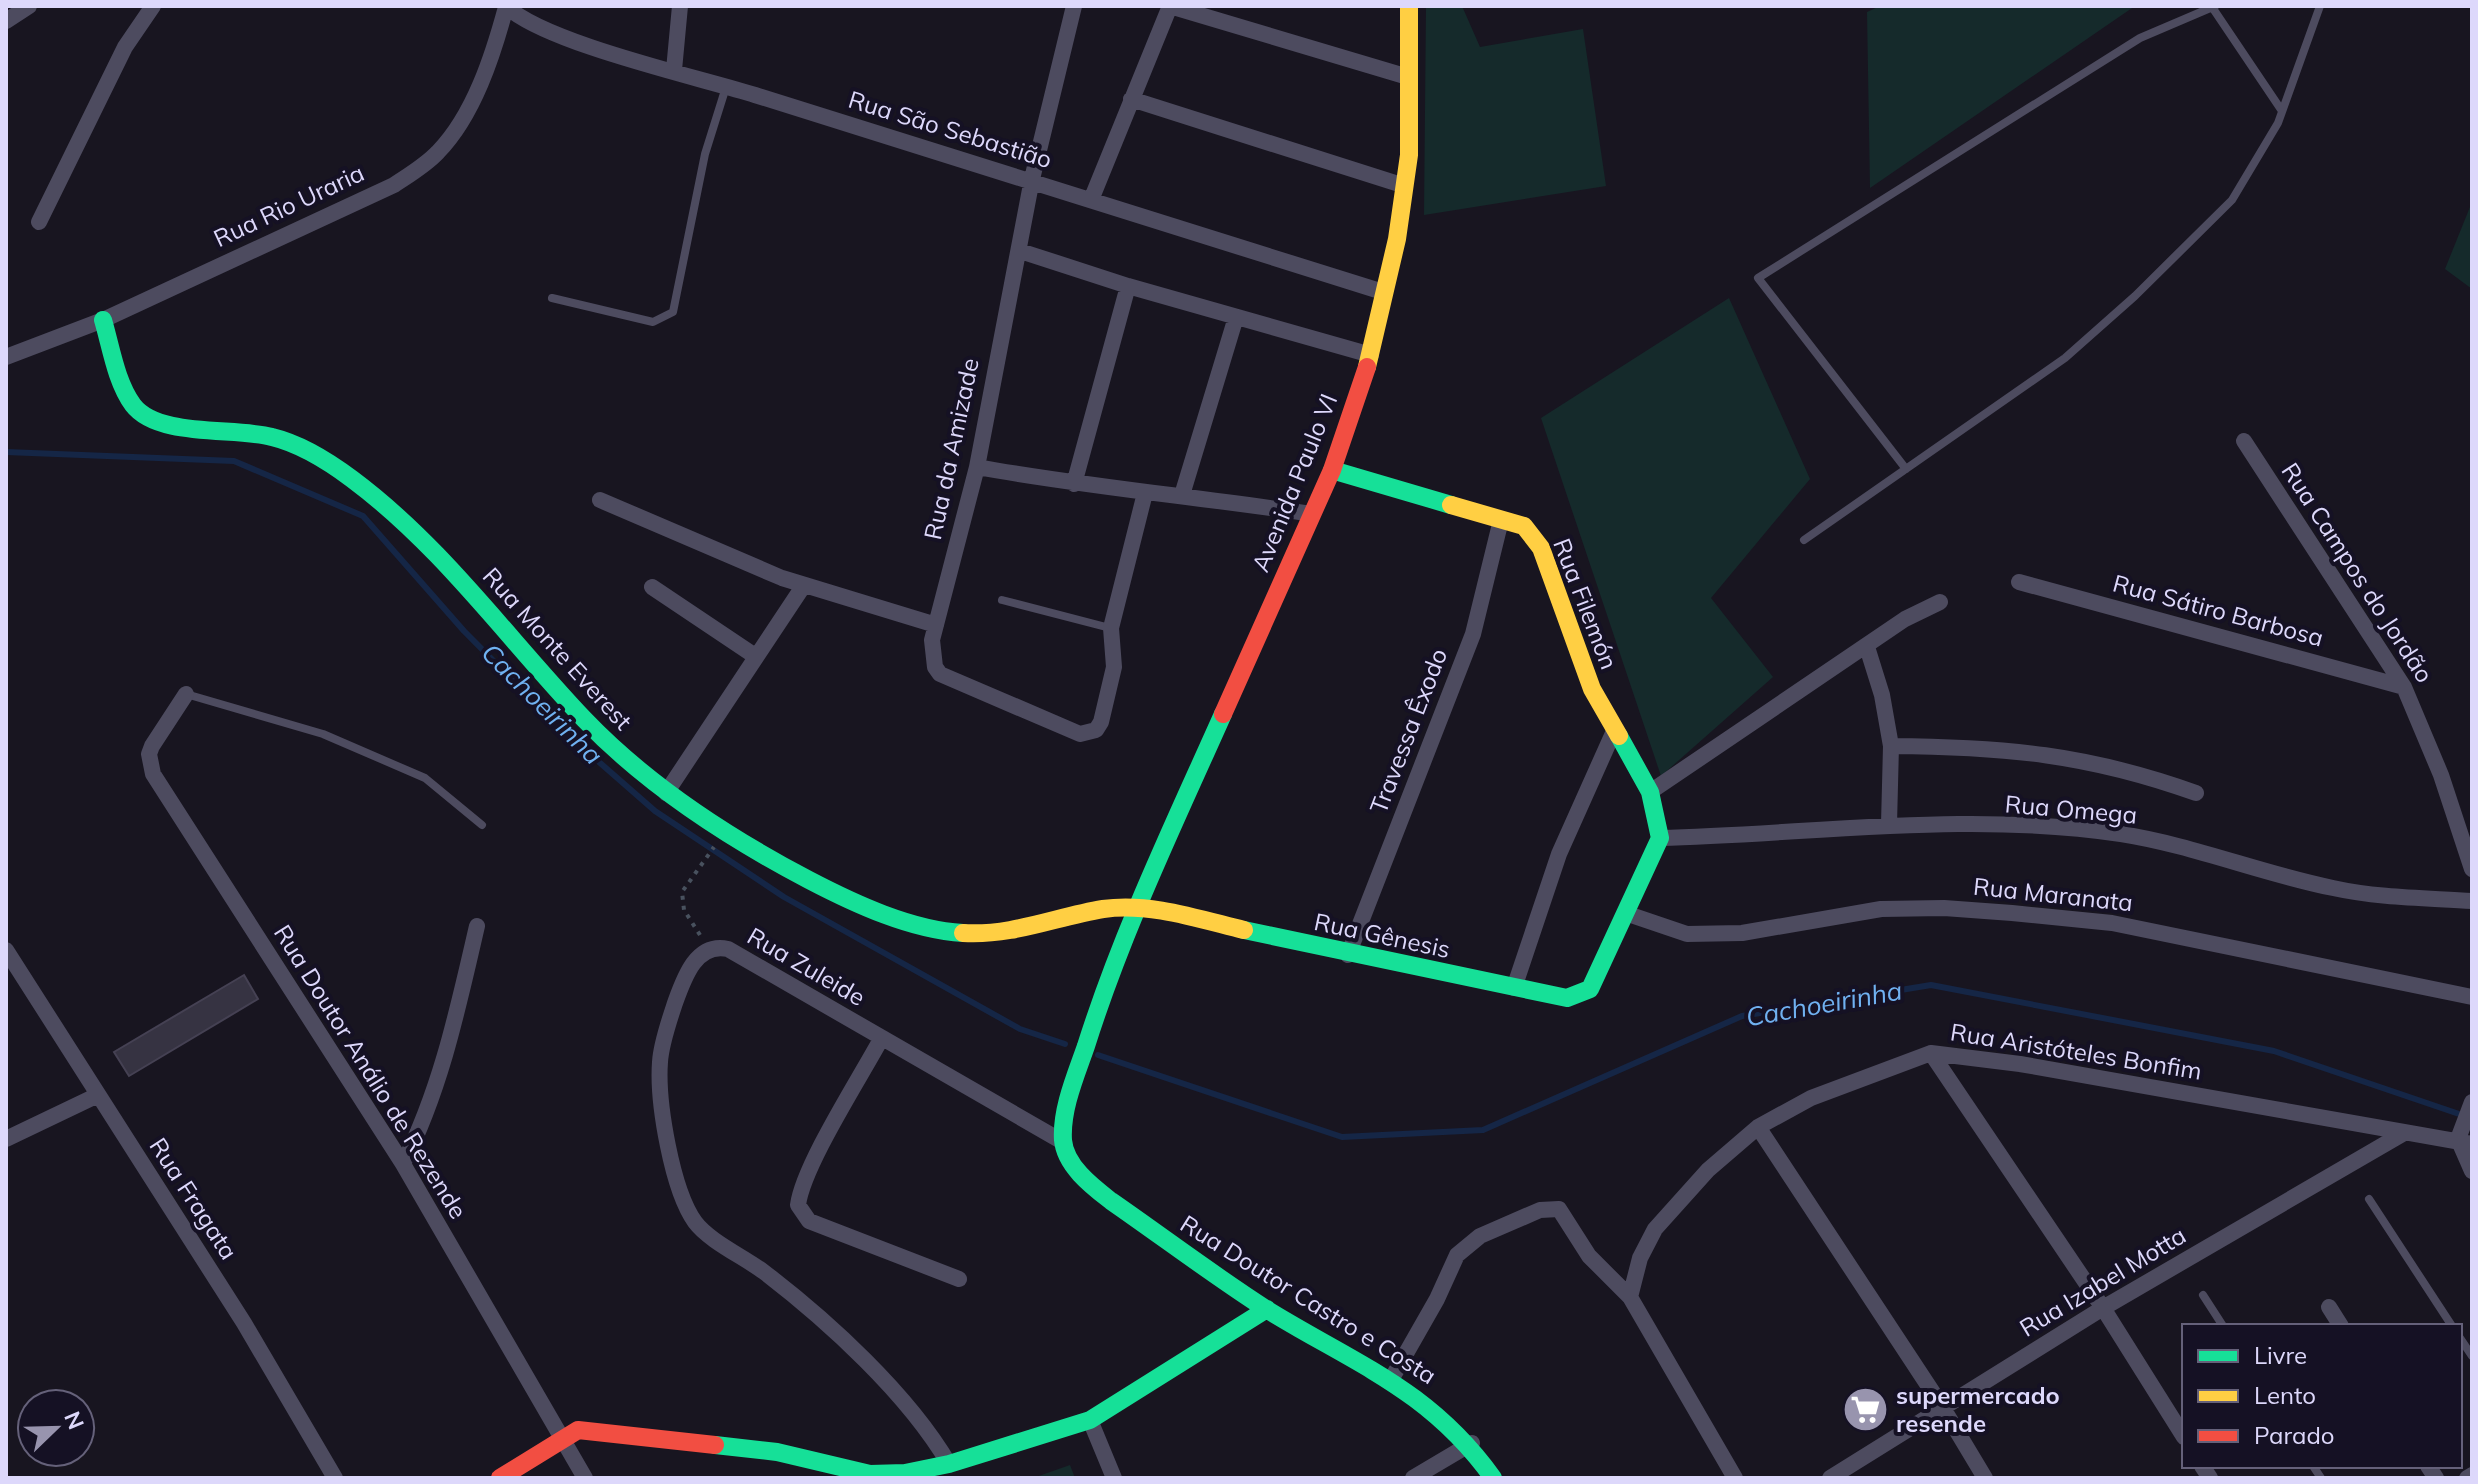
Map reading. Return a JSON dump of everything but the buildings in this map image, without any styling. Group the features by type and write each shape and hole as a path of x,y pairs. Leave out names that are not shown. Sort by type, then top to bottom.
{"street":[{"path":"6,21 29,6"},
{"path":"39,222 125,47 153,6"},
{"name":"Rua São Sebastião","path":"506,6 538,26 1383,292"},
{"name":"Rua Rio Uraria","path":"6,357 103,320 394,185 419,168 438,152 466,112 498,37 506,6"},
{"path":"674,70 680,6"},
{"name":"Rua da Amizade","path":"1074,6 1032,179 977,467 932,640 935,667 940,674 988,697 1080,734 1093,732 1101,722 1114,667 1111,628"},
{"path":"1091,200 1170,6 1408,77"},
{"name":"Avenida Paulo VI","path":"1137,907 1332,470 1371,355 1397,239 1409,155 1409,6"},
{"path":"1131,99 1405,186"},
{"path":"1020,251 1128,286 1371,355"},
{"path":"1074,484 1128,286"},
{"path":"1182,495 1236,317"},
{"name":"Rua Monte Everest","path":"103,320 130,399 139,412 167,425 223,428 279,438 327,461 397,513 430,544 591,727 666,793 725,832 812,882 935,929 991,935 1137,907"},
{"name":"Rua Campos do Jordão","path":"2244,441 2404,687 2441,775 2472,869"},
{"path":"977,467 1074,484 1182,495 1312,514"},
{"name":"Rua Filemón","path":"1332,470 1524,526 1541,548 1592,689 1650,792 1660,838"},
{"path":"1111,628 1145,493"},
{"path":"600,500 804,585 936,625"},
{"name":"Travessa Êxodo","path":"1348,955 1473,634 1501,520"},
{"name":"Rua Sátiro Barbosa","path":"2019,582 2404,687"},
{"path":"666,793 804,585"},
{"path":"652,587 755,656"},
{"path":"1650,792 1905,619 1940,602"},
{"path":"1867,647 1882,695 1891,746 1889,824"},
{"name":"Rua Doutor Análio de Rezende","path":"186,694 152,746 149,754 153,774 403,1164 585,1478"},
{"path":"1514,988 1559,854 1614,731"},
{"path":"1891,746 1990,747 2087,760 2196,793"},
{"name":"Rua Omega","path":"1660,838 1779,835 1889,824 2037,827 2122,834 2335,889 2472,901"},
{"name":"Rua Gênesis","path":"1137,907 1348,955 1567,998 1590,989 1604,965 1660,838"},
{"path":"1063,1142 1069,1098 1112,964 1137,907"},
{"name":"Rua Maranata","path":"1628,914 1687,934 1742,933 1881,909 1944,908 2012,913 2112,923 2472,997"},
{"path":"403,1164 425,1120 448,1049 477,926"},
{"name":"Rua Zuleide","path":"949,1464 926,1425 882,1380 765,1273 706,1234 690,1212 672,1158 660,1062 683,982 701,953 710,948 728,949 1063,1142"},
{"name":"Rua Fragata","path":"6,950 244,1323 335,1478"},
{"path":"881,1039 811,1170 798,1205 809,1221 959,1279"},
{"path":"1931,1053 2103,1308 2182,1434"},
{"name":"Rua Aristóteles Bonfim","path":"1630,1297 1640,1258 1655,1229 1708,1170 1758,1127 1811,1098 1931,1053 2020,1064 2404,1133 2465,1141"},
{"path":"6,1139 98,1095"},
{"path":"2472,1102 2465,1141 2472,1171"},
{"path":"1758,1127 1943,1408 1985,1478"},
{"name":"Rua Izabel Motta","path":"1830,1478 2103,1308 2404,1133"},
{"name":"Rua Doutor Castro e Costa","path":"1063,1142 1071,1161 1088,1183 1111,1201 1267,1309 1392,1378 1472,1443 1493,1478"},
{"path":"1392,1378 1437,1299 1457,1255 1480,1236 1551,1208 1559,1209 1589,1256 1630,1297 1735,1478"},
{"path":"2329,1307 2340,1324"},
{"path":"500,1478 578,1430 762,1450 871,1476 949,1464 1090,1420 1267,1309"},
{"path":"1090,1420 1114,1478"},
{"path":"1413,1478 1472,1443"}],"lane":[{"path":"1804,540 2065,358 2135,296 2232,200 2282,111 2320,6"},
{"path":"1906,469 1758,278 2140,38 2213,7 2282,111"},
{"path":"552,298 653,322 673,312 705,154 726,86"},
{"path":"1002,600 1111,628"},
{"path":"186,694 323,734 425,778 482,825"},
{"path":"2369,1199 2451,1324"},
{"path":"2203,1295 2222,1324"}],"path":[{"path":"710,948 684,910 682,892 712,851"}],"green space":[{"path":"1426,6 1462,6 1480,47 1583,29 1606,186 1424,215"},
{"path":"1880,6 2135,6 1870,188 1867,12"},
{"path":"2472,202 2472,289 2445,269"},
{"path":"1729,298 1810,479 1711,598 1773,677 1661,776 1541,418"},
{"path":"1070,1465 1075,1478 1033,1478"}],"waterway":[{"name":"Cachoeirinha","path":"6,452 234,461 363,516 464,631 559,727 655,811 784,897 1020,1029 1065,1044"},
{"name":"Cachoeirinha","path":"1098,1055 1342,1137 1483,1130 1742,1016 1931,985 2274,1051 2465,1116"}],"traffic: fast":[{"path":"103,320 122,386 133,405 145,415 178,427 256,434 283,440 343,472 385,505 445,563 584,719 635,766 690,808 748,846 845,898 923,927 963,933"},
{"path":"1332,470 1451,505"},
{"path":"1223,714 1150,878 1100,1004 1067,1104 1063,1128 1065,1150 1081,1175 1111,1201 1266,1309 1417,1400 1469,1447 1493,1478"},
{"path":"1244,930 1567,998 1590,989 1660,838 1650,792 1619,736"},
{"path":"715,1445 777,1452 870,1474 905,1473 949,1464 1090,1420 1267,1309"}],"traffic: slow":[{"path":"1367,367 1397,239 1409,155 1409,6"},
{"path":"1451,505 1524,526 1541,548 1592,689 1619,736"},
{"path":"963,933 999,932 1120,907 1174,913 1244,930"}],"traffic: jam":[{"path":"1223,714 1332,470 1367,367"},
{"path":"500,1478 578,1430 715,1445"}],"place":[{"name":"supermercado resende","path":"1865,1410"}]}
